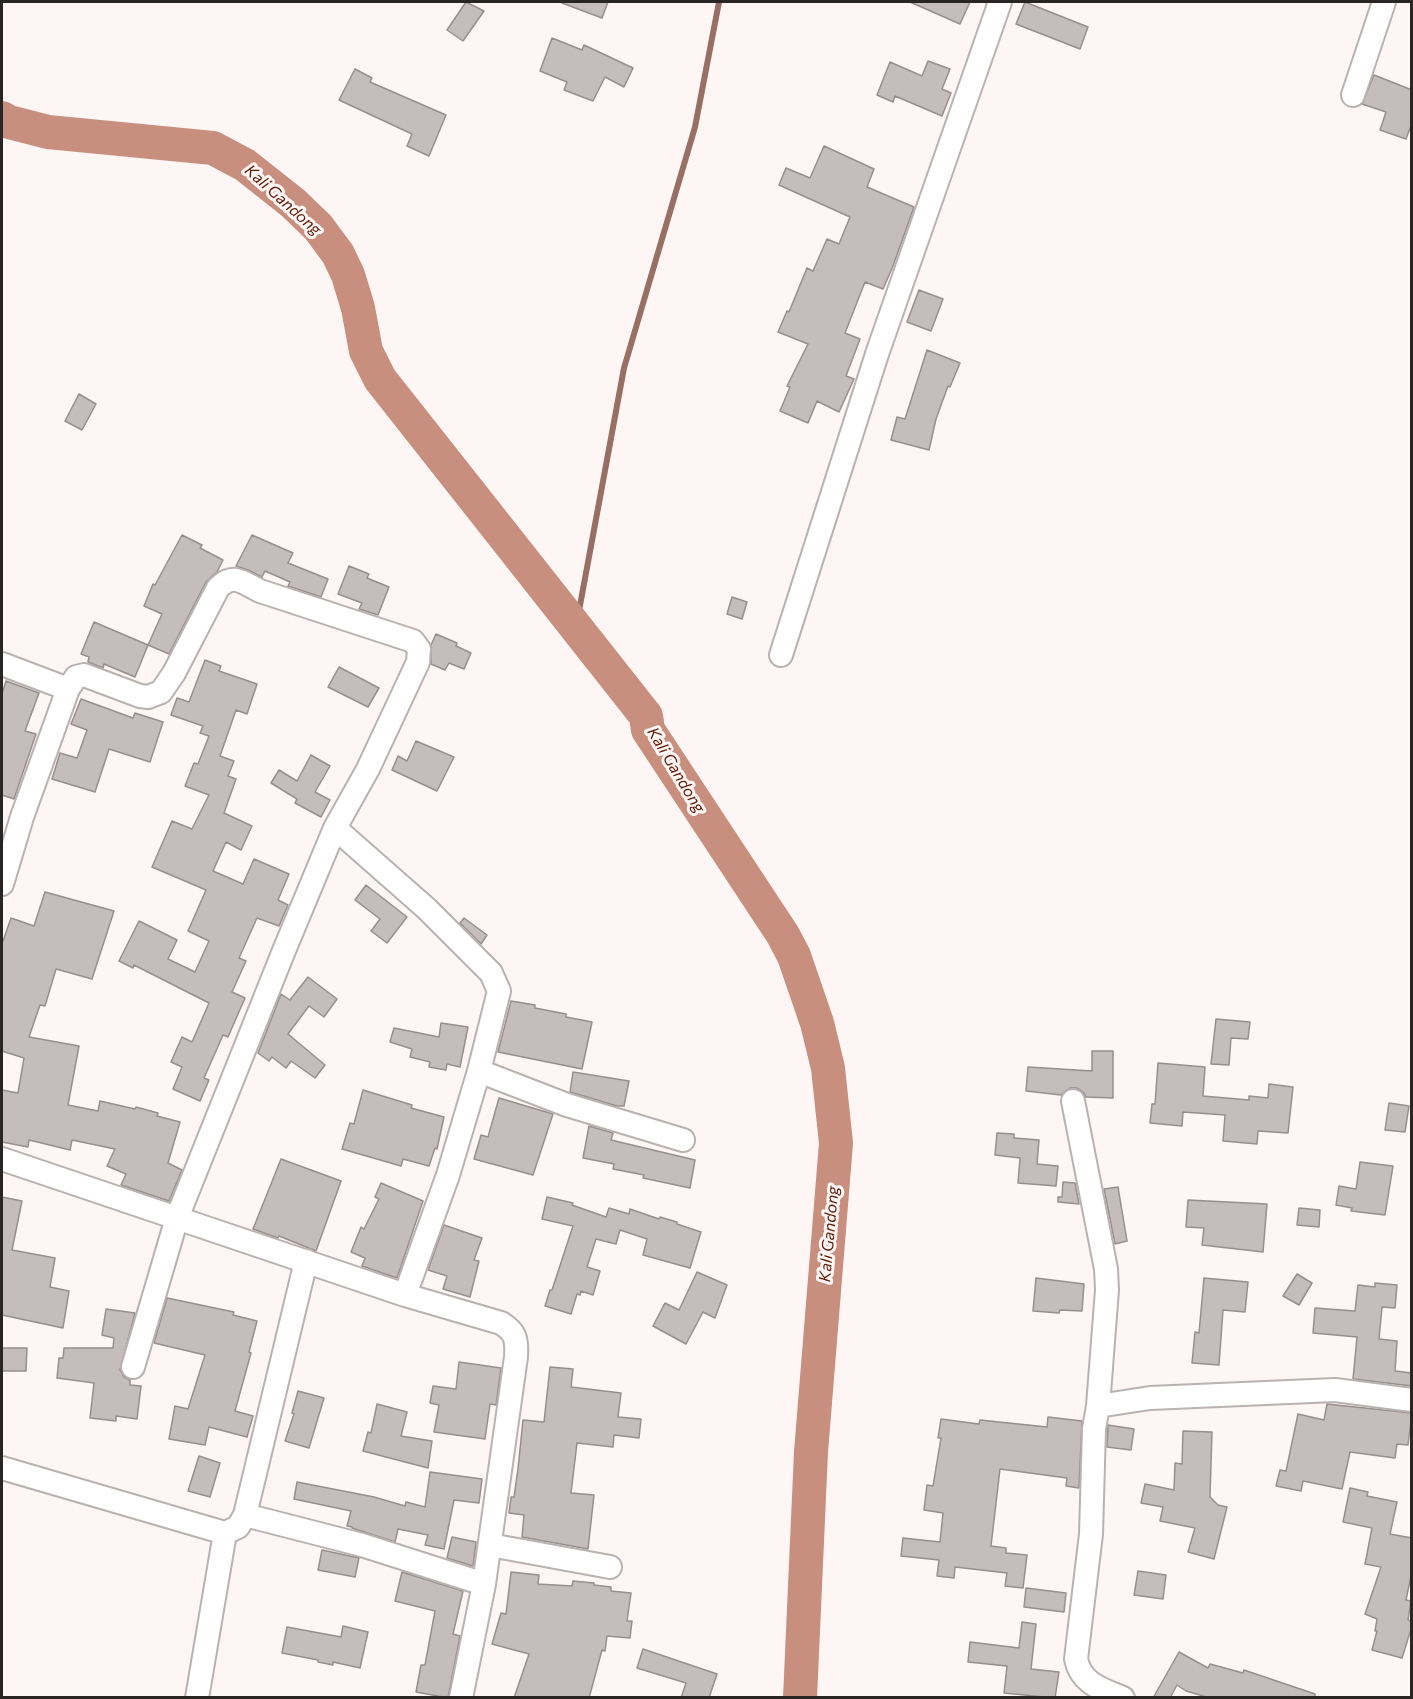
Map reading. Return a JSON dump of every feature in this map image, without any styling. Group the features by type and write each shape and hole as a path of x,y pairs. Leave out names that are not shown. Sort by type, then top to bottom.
{"street":[{"path":"781,655 877,354 1000,2"},
{"path":"1353,95 1384,2"},
{"path":"2,884 22,817 68,689 76,677 84,675 140,696 148,697 161,692 174,673 218,588 224,582 237,579 260,591 413,641 419,649 418,662 368,770 335,828 177,1218 133,1367"},
{"path":"2,664 68,689"},
{"path":"335,828 427,909 491,973 499,991 448,1176 405,1295"},
{"path":"478,1071 567,1106 683,1140"},
{"path":"1072,1101 1106,1269 1107,1290 1094,1430 1091,1534 1076,1659 1087,1681 1123,1698"},
{"path":"2,1159 405,1295 501,1323 510,1328 516,1348 490,1545 461,1698"},
{"path":"2,1468 225,1533 237,1527 245,1515 306,1261"},
{"path":"1098,1406 1150,1398 1335,1390 1412,1400"},
{"path":"245,1515 362,1545 484,1584"},
{"path":"197,1698 225,1533"},
{"path":"490,1545 610,1567"}],"building":[{"path":"466,2 484,11 463,41 447,30"},
{"path":"562,2 608,2 602,18"},
{"path":"910,2 970,2 960,24"},
{"path":"1025,2 1088,27 1080,49 1016,24"},
{"path":"552,38 582,50 584,45 633,68 624,87 605,77 593,101 564,90 567,82 540,71"},
{"path":"928,61 950,69 942,89 951,93 942,116 895,96 893,102 877,95 890,62 922,76"},
{"path":"355,69 372,78 370,82 446,115 429,156 407,146 412,134 339,100"},
{"path":"1374,75 1412,90 1412,123 1406,139 1380,130 1386,112 1362,104"},
{"path":"824,146 874,169 867,187 914,207 883,289 865,282 845,333 860,339 846,376 854,379 839,412 817,401 808,423 780,411 790,387 787,386 808,344 778,332 807,268 813,271 827,239 839,244 850,217 779,185 786,168 810,178"},
{"path":"919,290 943,299 931,331 907,322"},
{"path":"927,350 960,363 950,387 948,386 936,419 929,450 891,440 897,417 905,419"},
{"path":"79,394 96,404 82,430 65,421"},
{"path":"182,535 202,545 200,548 223,560 217,572 206,582 169,654 148,645 162,614 144,606 153,584 155,585"},
{"path":"252,535 293,553 288,563 328,579 321,597 288,586 290,582 265,571 262,577 236,566"},
{"path":"349,566 369,574 367,578 389,587 378,615 359,609 362,603 338,594"},
{"path":"732,597 747,602 742,619 727,614"},
{"path":"94,622 148,645 135,677 104,664 103,668 88,662 89,657 81,654"},
{"path":"436,634 457,643 456,646 471,653 464,669 449,663 445,670 431,664 431,645"},
{"path":"205,660 221,666 219,671 257,684 247,714 236,710 220,756 234,761 228,776 236,779 224,813 252,826 241,850 226,842 213,871 243,884 254,859 289,874 278,900 288,905 279,926 257,918 239,958 246,961 232,992 245,998 228,1037 223,1035 204,1078 209,1080 200,1101 173,1089 182,1067 171,1062 182,1037 192,1042 209,1003 134,965 133,968 119,961 139,921 177,940 168,959 195,972 209,941 188,931 206,890 152,867 172,821 192,829 209,795 185,786 194,763 198,764 209,736 200,733 203,726 171,715 177,698 189,702"},
{"path":"339,667 379,688 368,707 328,687"},
{"path":"6,681 39,693 25,731 36,734 14,799 2,795 2,694"},
{"path":"81,699 133,718 135,713 163,722 150,762 109,749 95,792 52,779 60,753 77,758 87,730 71,724"},
{"path":"416,741 454,757 437,791 392,770 398,756 407,761"},
{"path":"311,755 330,766 315,792 330,800 321,817 295,803 297,799 271,783 279,770 297,781"},
{"path":"366,885 407,917 387,943 371,931 380,919 355,900"},
{"path":"45,892 114,911 92,979 56,969 45,1006 40,1005 29,1037 79,1046 68,1105 98,1111 100,1101 135,1109 136,1107 180,1122 168,1163 182,1170 169,1201 121,1185 126,1174 107,1166 115,1149 72,1140 70,1150 29,1140 28,1147 2,1142 2,1090 18,1093 24,1058 2,1051 2,944 11,918 34,926"},
{"path":"464,918 487,935 481,944 460,923"},
{"path":"308,977 337,999 324,1017 309,1006 288,1034 325,1065 315,1078 291,1061 286,1068 272,1057 269,1061 258,1053 281,994 290,1000"},
{"path":"511,1001 535,1005 535,1008 592,1022 582,1069 498,1052"},
{"path":"1216,1019 1250,1022 1248,1039 1231,1038 1229,1065 1211,1064"},
{"path":"441,1023 468,1027 460,1067 447,1064 446,1070 429,1067 430,1062 410,1057 412,1049 390,1042 394,1028 439,1037"},
{"path":"1092,1051 1113,1051 1113,1098 1086,1097 1077,1088 1070,1088 1061,1095 1026,1091 1028,1067 1092,1071"},
{"path":"1158,1063 1205,1067 1203,1096 1249,1100 1249,1096 1268,1098 1269,1084 1293,1087 1288,1133 1258,1131 1257,1144 1223,1141 1225,1115 1183,1112 1182,1126 1150,1123 1152,1104 1155,1104"},
{"path":"573,1072 629,1081 624,1106 570,1092"},
{"path":"363,1090 412,1105 411,1108 444,1117 437,1149 435,1148 429,1166 403,1159 401,1166 342,1149 350,1123 354,1124"},
{"path":"499,1098 553,1114 533,1175 474,1159 481,1135 488,1137"},
{"path":"1389,1103 1409,1106 1405,1132 1385,1130"},
{"path":"589,1126 613,1133 611,1140 695,1160 690,1188 643,1178 644,1175 613,1169 614,1164 583,1158"},
{"path":"997,1133 1014,1134 1014,1138 1039,1140 1037,1164 1058,1166 1056,1186 1018,1183 1020,1158 995,1155"},
{"path":"281,1159 341,1181 316,1251 279,1236 278,1238 253,1229"},
{"path":"1360,1162 1393,1166 1385,1215 1351,1211 1352,1208 1336,1205 1339,1186 1356,1189"},
{"path":"1063,1182 1075,1183 1079,1204 1058,1202 1058,1197 1062,1197"},
{"path":"381,1183 423,1201 397,1278 362,1266 365,1258 351,1252 361,1227 364,1229 379,1199 375,1197"},
{"path":"1118,1187 1127,1241 1115,1244 1104,1189"},
{"path":"2,1197 22,1201 12,1250 55,1258 50,1287 69,1291 63,1328 2,1315"},
{"path":"547,1197 573,1203 572,1205 606,1217 609,1208 629,1214 630,1209 659,1219 660,1217 677,1222 677,1224 701,1232 690,1268 643,1255 647,1239 620,1230 616,1244 596,1239 587,1267 600,1271 593,1295 581,1291 580,1295 577,1294 571,1314 545,1306 573,1226 542,1219"},
{"path":"1188,1200 1267,1204 1263,1252 1202,1245 1204,1228 1186,1227"},
{"path":"1299,1208 1320,1210 1319,1227 1297,1225"},
{"path":"444,1225 482,1238 474,1260 479,1261 470,1297 443,1289 447,1276 428,1270"},
{"path":"697,1272 727,1285 715,1318 703,1312 686,1344 653,1326 665,1303 679,1310"},
{"path":"1297,1274 1312,1283 1299,1305 1283,1296"},
{"path":"1036,1278 1084,1284 1082,1311 1060,1310 1059,1313 1033,1311"},
{"path":"1204,1278 1248,1282 1245,1312 1223,1310 1219,1365 1192,1363 1195,1332 1199,1333"},
{"path":"1375,1283 1397,1285 1395,1308 1382,1307 1379,1339 1397,1341 1395,1371 1412,1373 1412,1386 1353,1379 1357,1337 1313,1333 1315,1308 1355,1311 1358,1285 1375,1287"},
{"path":"167,1298 234,1312 233,1315 257,1321 235,1411 253,1416 247,1437 209,1427 205,1445 169,1439 175,1406 188,1409 205,1355 154,1343"},
{"path":"106,1309 135,1313 120,1370 124,1377 130,1380 130,1385 141,1386 137,1419 116,1416 116,1421 90,1418 94,1383 57,1378 59,1358 63,1358 64,1348 113,1348 114,1338 102,1335"},
{"path":"2,1348 27,1348 26,1371 2,1371"},
{"path":"459,1362 501,1368 496,1405 490,1404 485,1439 434,1432 439,1405 430,1403 433,1386 456,1389"},
{"path":"550,1367 573,1369 571,1387 621,1393 618,1417 641,1419 639,1438 614,1435 613,1447 577,1443 571,1493 594,1495 588,1549 522,1537 524,1515 509,1513 511,1497 514,1497 523,1420 544,1422"},
{"path":"298,1391 324,1398 309,1448 285,1441 294,1414 292,1413"},
{"path":"377,1404 407,1412 401,1436 432,1441 428,1468 363,1451 368,1432 371,1433"},
{"path":"1327,1404 1412,1413 1408,1445 1397,1444 1395,1458 1350,1452 1342,1489 1303,1481 1301,1491 1276,1486 1280,1470 1286,1471 1298,1414 1324,1420"},
{"path":"1048,1417 1082,1421 1079,1488 1066,1486 1067,1478 1000,1469 991,1546 1006,1548 1006,1553 1027,1555 1023,1588 1005,1586 1007,1573 955,1567 954,1578 937,1576 939,1560 901,1556 903,1538 940,1542 943,1513 924,1510 927,1485 933,1486 941,1438 938,1438 941,1419 979,1424 980,1420 1047,1427"},
{"path":"1108,1425 1134,1429 1131,1450 1107,1447"},
{"path":"1183,1431 1212,1432 1210,1497 1218,1505 1227,1507 1214,1559 1188,1552 1195,1528 1160,1521 1163,1507 1141,1503 1145,1484 1174,1490 1175,1463 1182,1464"},
{"path":"199,1456 220,1463 210,1497 188,1491"},
{"path":"430,1472 482,1479 479,1503 454,1500 444,1549 425,1545 428,1535 398,1529 395,1542 352,1528 347,1526 351,1511 294,1499 297,1482 374,1497 405,1506 406,1502 425,1507"},
{"path":"1350,1488 1368,1492 1367,1496 1397,1502 1390,1534 1412,1538 1412,1571 1406,1600 1411,1601 1408,1620 1412,1621 1412,1626 1402,1658 1372,1650 1377,1631 1375,1631 1377,1619 1365,1614 1381,1567 1365,1564 1372,1528 1343,1522"},
{"path":"452,1537 476,1542 473,1566 447,1558"},
{"path":"322,1550 359,1558 355,1577 318,1570"},
{"path":"1138,1571 1166,1575 1163,1599 1134,1595"},
{"path":"402,1572 463,1591 453,1634 460,1636 448,1698 416,1692 421,1665 425,1665 435,1611 395,1601"},
{"path":"511,1572 539,1575 538,1584 572,1586 573,1581 594,1583 594,1585 611,1587 611,1591 631,1593 627,1621 632,1621 630,1638 607,1636 605,1651 602,1650 589,1698 514,1698 529,1654 492,1644 501,1613 506,1614"},
{"path":"1026,1588 1066,1593 1064,1612 1024,1607"},
{"path":"1022,1622 1036,1624 1031,1669 1059,1672 1055,1698 1004,1693 1007,1666 968,1662 970,1642 1019,1648"},
{"path":"343,1626 368,1632 360,1668 333,1662 333,1665 282,1653 287,1627 341,1637"},
{"path":"643,1649 717,1674 709,1698 681,1698 686,1683 637,1668"},
{"path":"1179,1652 1208,1668 1210,1664 1243,1673 1244,1670 1315,1694 1315,1698 1210,1698 1186,1691 1177,1685 1170,1698 1153,1698"}],"waterway":[{"path":"576,627 624,368 695,127 719,2"},
{"name":"Kali Gandong","path":"2,118 48,132 213,148 245,165 293,203 318,227 338,254 348,275 358,308 366,351 380,379 646,716 648,730 783,935 794,956 817,1023 828,1068 836,1143 811,1452 800,1698"}]}
